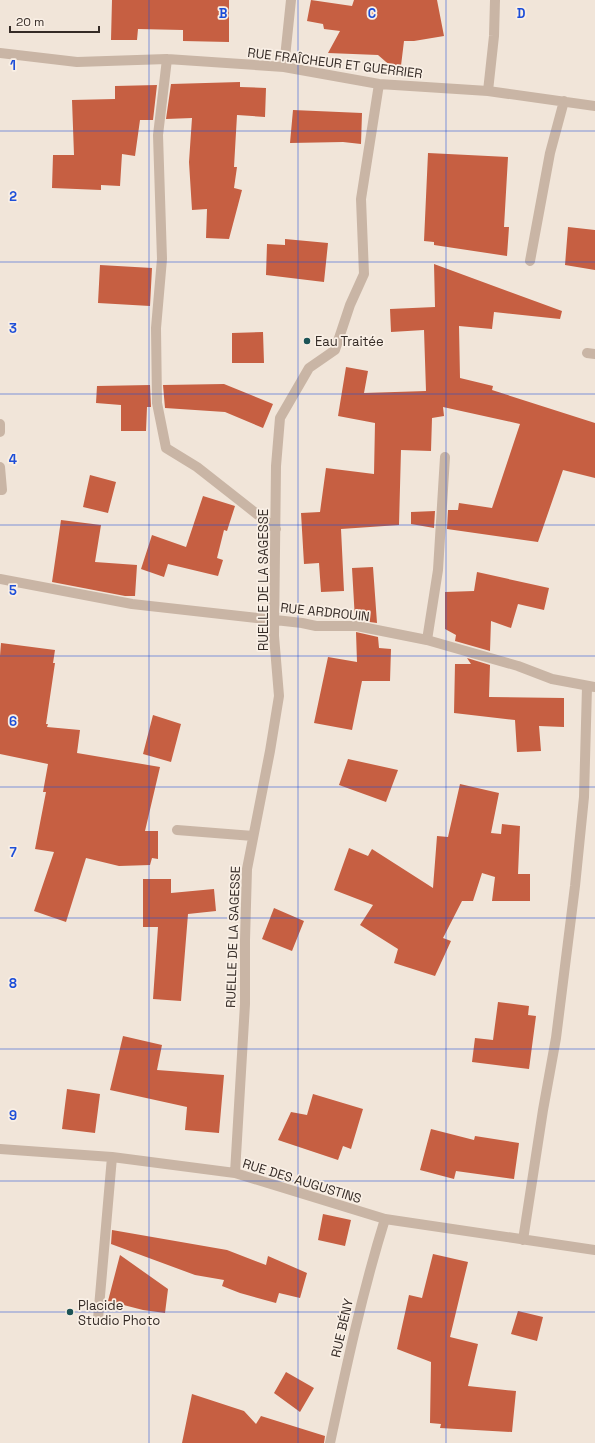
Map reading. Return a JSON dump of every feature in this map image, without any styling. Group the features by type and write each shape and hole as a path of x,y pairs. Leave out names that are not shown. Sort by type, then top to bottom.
{"street":[{"path":"284,67 291,0"},
{"path":"488,92 494,36 495,0"},
{"name":"RUE FRAÎCHEUR ET GUERRIER","path":"0,53 77,62 167,59 284,67 379,84 488,92 595,106"},
{"path":"167,59 158,135 162,259 156,328 157,403 166,448 197,467 276,529"},
{"name":"RUELLE DE LA SAGESSE","path":"235,1173 245,1004 247,869 279,696 274,619 276,466 280,418 309,368 335,350 350,305 364,274 361,200 379,84"},
{"path":"530,261 550,153 564,101"},
{"path":"0,424 0,432"},
{"path":"427,640 438,570 446,457"},
{"path":"0,467 2,490 0,490"},
{"name":"RUE ARDROUIN","path":"0,579 132,604 274,619 316,626 357,626 427,640 518,666 552,679 591,687"},
{"path":"524,1240 542,1110 556,1038 572,917 584,797 591,687"},
{"path":"177,830 253,836"},
{"name":"RUE DES AUGUSTINS","path":"0,1149 112,1157 235,1173 385,1220 595,1250"},
{"path":"98,1318 112,1157"},
{"name":"RUE BÉNY","path":"330,1443 357,1319 370,1268 385,1220"}],"building":[{"path":"112,0 229,0 229,42 183,41 183,30 138,29 137,40 111,40"},
{"path":"311,0 352,6 354,0 437,0 444,36 414,41 404,41 400,74 378,55 328,53 340,31 324,29 323,24 307,21"},
{"path":"240,82 240,87 266,88 265,117 237,115 234,167 237,167 234,188 242,190 229,239 206,238 207,209 192,210 189,162 192,118 166,119 171,84"},
{"path":"157,85 153,120 140,120 135,156 122,154 120,186 101,185 101,190 52,188 53,155 74,155 72,100 115,99 115,86"},
{"path":"293,110 362,113 361,144 343,142 290,143"},
{"path":"428,153 508,157 504,227 509,227 507,256 434,245 434,242 424,241"},
{"path":"568,227 595,230 595,270 565,265"},
{"path":"285,239 328,243 324,282 266,275 267,244 285,245"},
{"path":"434,264 562,311 560,319 494,312 492,329 459,326 460,378 493,386 492,390 595,423 595,478 563,470 538,542 447,529 448,510 458,510 459,503 492,508 520,424 443,407 444,416 432,418 431,451 401,450 399,525 341,529 344,591 321,592 319,563 304,564 301,513 320,512 326,468 374,474 375,423 338,416 346,367 368,371 364,393 426,391 424,330 391,332 390,309 435,307"},
{"path":"100,265 152,268 150,306 98,303"},
{"path":"263,332 264,363 232,363 232,333"},
{"path":"224,384 273,404 263,428 225,412 165,408 163,385"},
{"path":"150,385 151,407 147,407 146,431 121,431 121,405 96,403 97,386"},
{"path":"90,475 116,482 108,513 83,507"},
{"path":"203,496 235,506 227,531 224,530 217,558 223,560 218,576 168,564 164,577 141,569 152,535 186,547"},
{"path":"435,511 434,528 411,524 411,512"},
{"path":"61,520 101,525 95,562 137,565 135,596 125,596 52,582"},
{"path":"373,567 377,623 355,620 352,568"},
{"path":"477,572 549,588 544,610 518,604 511,628 491,621 490,651 455,641 456,635 445,629 445,592 474,591"},
{"path":"356,632 378,637 379,648 391,649 390,681 362,681 352,730 314,723 328,657 357,662"},
{"path":"1,643 55,650 53,663 55,663 46,724 48,724 47,727 80,730 77,753 160,767 145,831 158,831 158,859 152,858 150,865 119,866 86,858 66,922 34,911 54,852 35,849 46,792 43,792 48,764 0,754"},
{"path":"467,658 490,665 489,697 564,698 564,727 539,726 541,751 517,752 515,720 454,713 455,664 471,664"},
{"path":"153,715 181,724 171,762 143,754"},
{"path":"348,759 398,770 386,802 339,785"},
{"path":"460,784 499,793 491,833 501,834 502,824 520,826 518,874 530,874 530,901 492,901 495,877 482,873 473,901 462,901 443,938 451,941 435,976 394,963 398,949 360,925 373,905 334,890 349,848 368,856 372,849 433,888 437,836 448,837"},
{"path":"143,879 171,879 171,893 214,889 216,911 188,914 181,1001 153,999 158,927 143,927"},
{"path":"274,908 304,921 292,951 262,939"},
{"path":"498,1002 529,1006 528,1015 536,1016 529,1069 472,1062 475,1038 493,1040"},
{"path":"123,1036 162,1045 157,1070 224,1075 219,1133 185,1130 187,1107 110,1090"},
{"path":"67,1089 100,1094 95,1133 62,1129"},
{"path":"313,1094 363,1109 351,1149 343,1146 338,1160 278,1140 291,1112 307,1115"},
{"path":"431,1129 474,1140 475,1136 519,1143 514,1179 456,1171 454,1179 420,1170"},
{"path":"323,1214 351,1220 345,1246 318,1240"},
{"path":"112,1230 227,1250 266,1265 268,1256 307,1273 300,1298 279,1293 276,1303 240,1293 222,1286 224,1280 195,1275 111,1244"},
{"path":"433,1254 468,1262 450,1337 478,1344 468,1386 516,1391 512,1432 440,1428 441,1424 430,1423 431,1362 397,1349 409,1295 422,1298"},
{"path":"120,1255 168,1289 165,1313 143,1310 108,1301"},
{"path":"518,1311 543,1317 537,1341 511,1334"},
{"path":"286,1372 314,1388 300,1412 274,1393"},
{"path":"192,1394 244,1411 256,1424 261,1416 325,1436 324,1443 182,1443"}],"place":[{"name":"Eau Traitée","path":"307,341"},
{"name":"Placide Studio Photo","path":"70,1312"}]}
